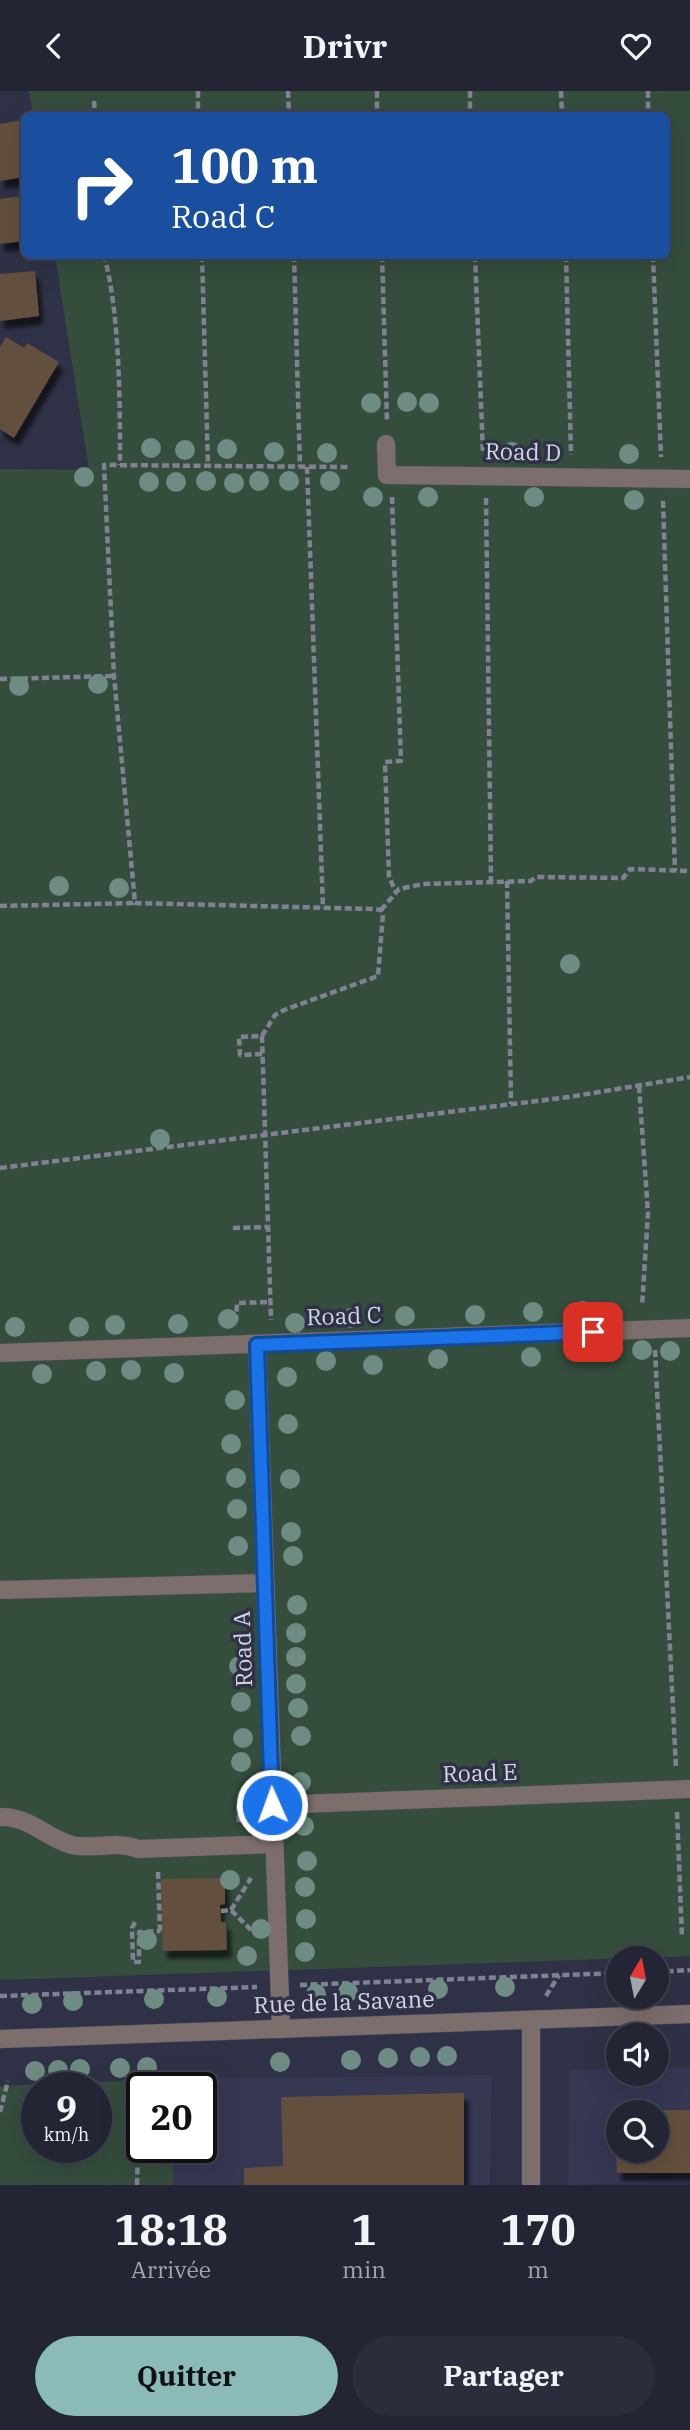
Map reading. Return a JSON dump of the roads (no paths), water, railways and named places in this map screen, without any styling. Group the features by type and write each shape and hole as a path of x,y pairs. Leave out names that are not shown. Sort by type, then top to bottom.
{"street":[{"name":"Road D","path":"386,444 387,475 690,479"},
{"name":"Road C","path":"0,1353 690,1328"},
{"name":"Road A","path":"257,1345 265,1583 264,1803 274,1845 281,2029"},
{"path":"0,1590 265,1583"},
{"name":"Road E","path":"264,1803 683,1789"},
{"path":"0,1817 24,1820 57,1839 78,1846 129,1845 138,1849 274,1845"},
{"name":"Rue de la Savane","path":"0,2039 690,2014"},
{"path":"531,2020 531,2185"}]}
